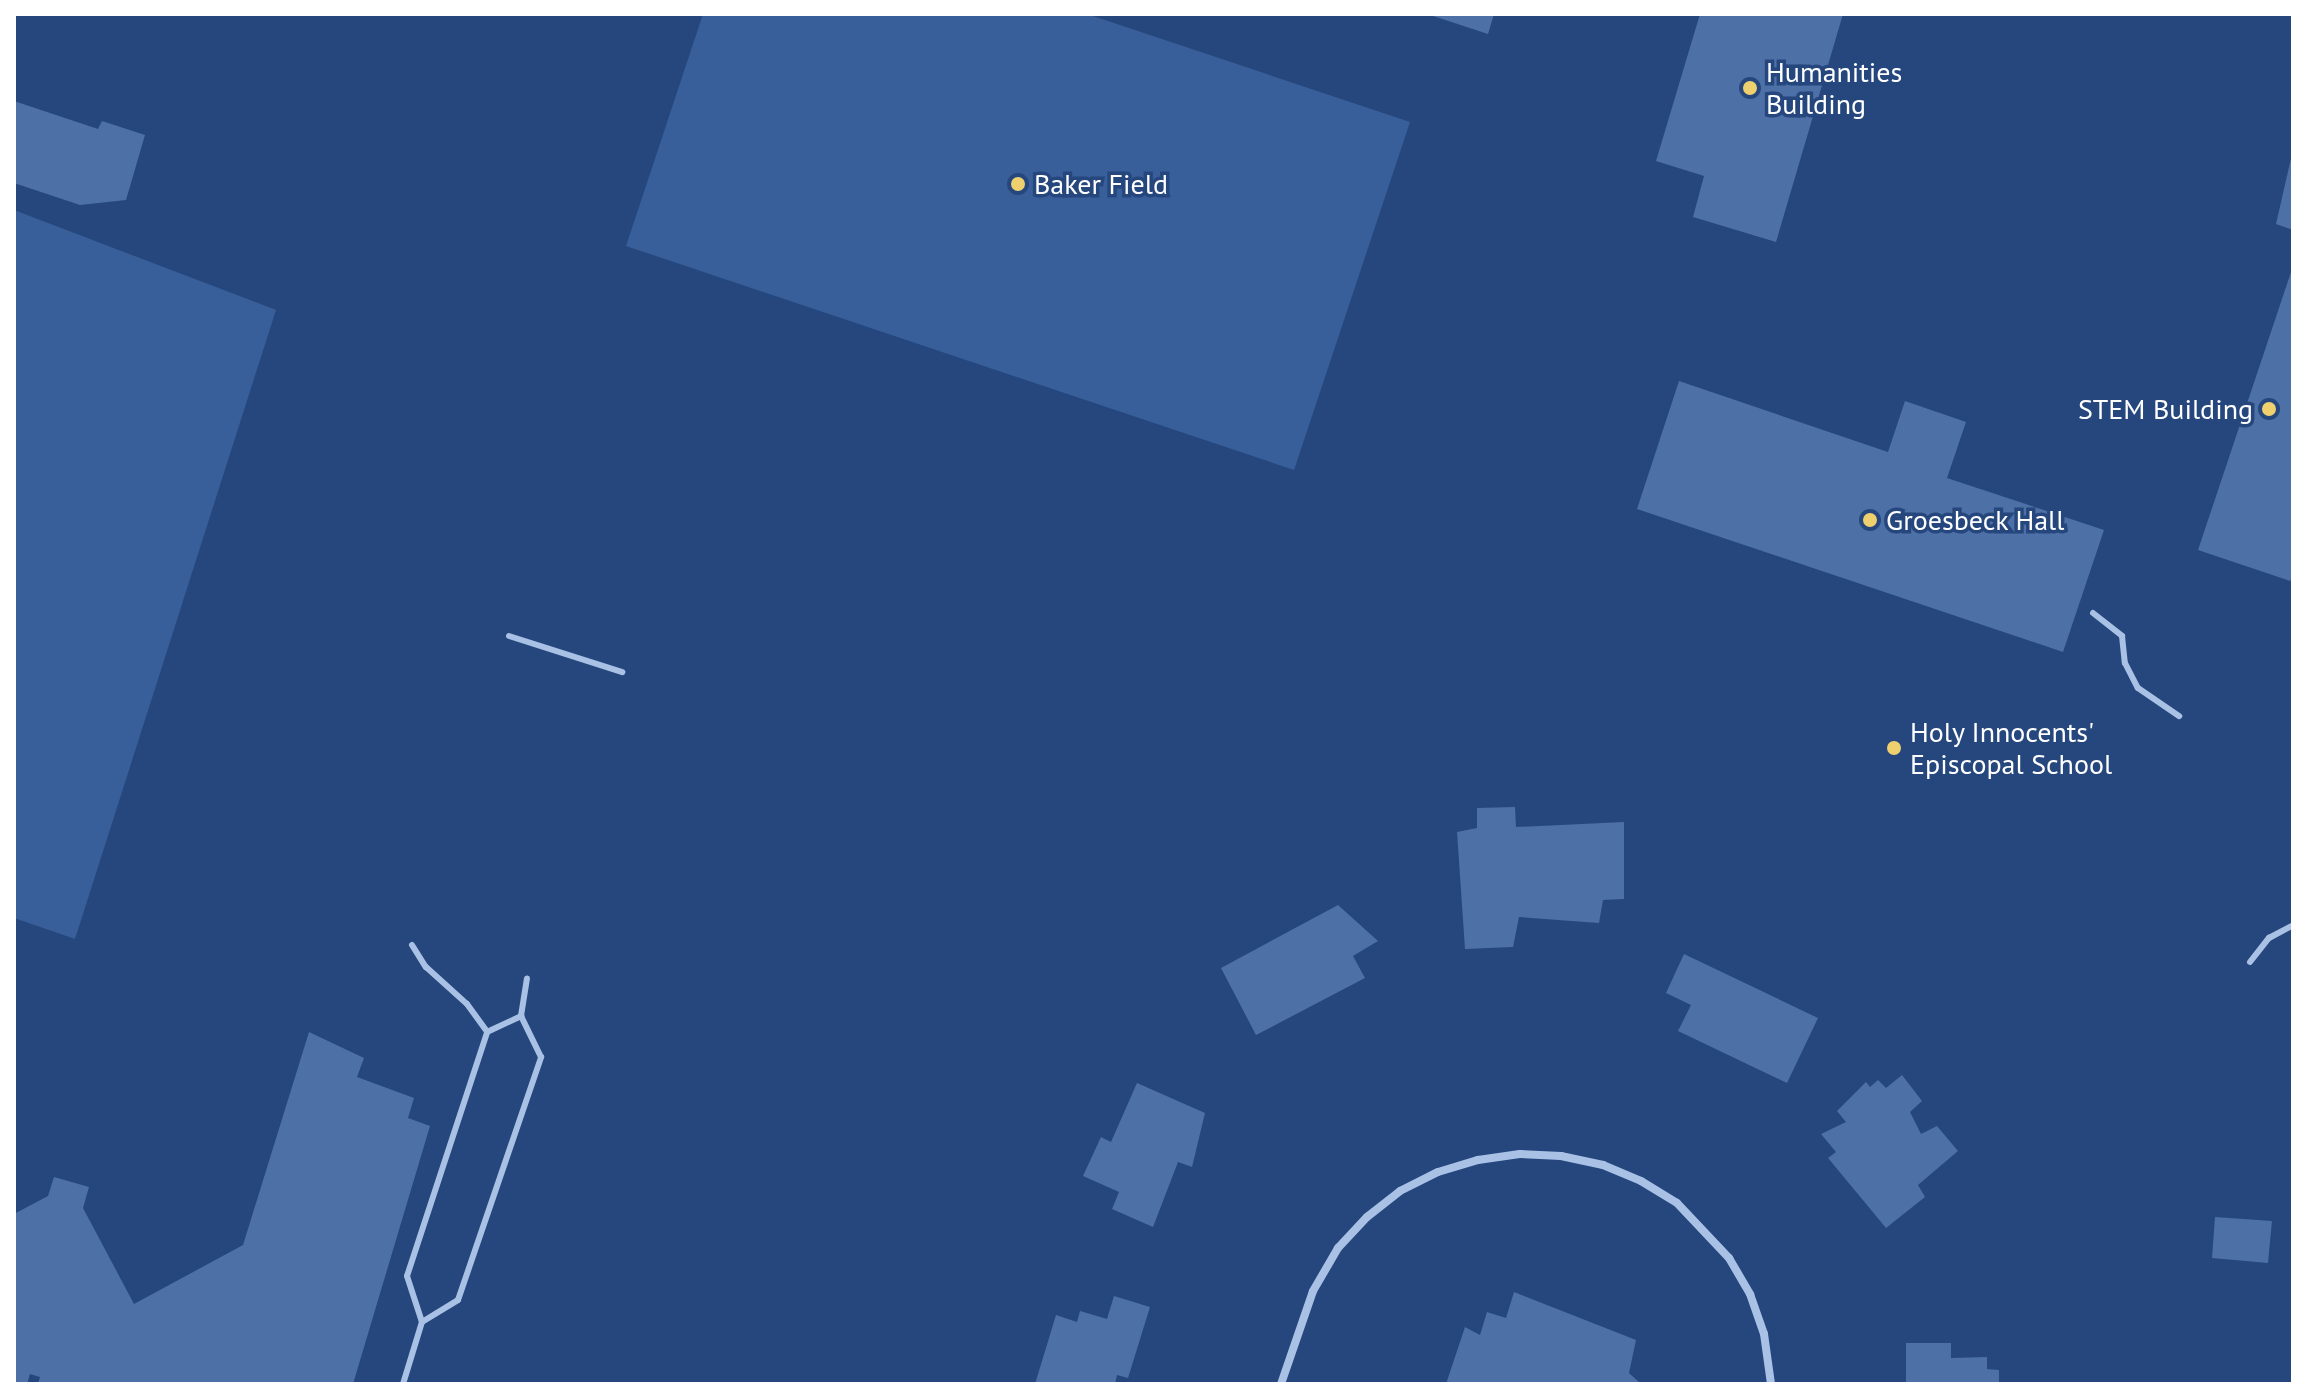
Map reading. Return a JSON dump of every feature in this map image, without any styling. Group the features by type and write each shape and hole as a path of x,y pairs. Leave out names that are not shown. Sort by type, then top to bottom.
{"street":[{"path":"1281,1384 1313,1291 1338,1248 1367,1217 1400,1191 1438,1172 1478,1160 1520,1154 1561,1156 1603,1165 1641,1181 1677,1203 1729,1258 1750,1294 1764,1334 1771,1384"}],"lane":[{"path":"2093,613 2122,636 2125,663 2138,688 2179,716"},
{"path":"509,636 622,672"},
{"path":"2250,962 2269,938 2293,925"},
{"path":"412,945 426,967 467,1004 487,1032"},
{"path":"422,1322 458,1300 541,1057 521,1016 527,978"},
{"path":"403,1384 422,1322 407,1276 487,1032 521,1016"}],"shaded area":[{"name":"Baker Field","path":"703,14 1087,14 1410,122 1294,470 626,246"},
{"path":"14,210 276,310 75,939 14,918"}],"building":[{"path":"1427,14 1494,14 1488,34"},
{"name":"Humanities Building","path":"1700,14 1843,14 1776,242 1693,217 1704,176 1656,161"},
{"path":"14,101 98,129 102,121 145,135 126,200 80,205 14,183"},
{"path":"2293,154 2293,230 2276,224"},
{"name":"STEM Building","path":"2292,269 2293,577 2290,581 2198,550"},
{"name":"Groesbeck Hall","path":"1679,381 1888,452 1905,401 1966,422 1947,478 2104,530 2063,652 1637,509"},
{"path":"1515,807 1516,827 1624,822 1624,899 1603,900 1599,923 1519,917 1513,947 1465,949 1457,832 1477,828 1477,808"},
{"path":"1338,905 1378,941 1353,956 1365,978 1256,1035 1221,968"},
{"path":"1684,954 1818,1018 1787,1083 1678,1031 1691,1005 1666,993"},
{"path":"309,1032 364,1058 357,1077 414,1098 408,1118 430,1126 353,1384 38,1384 40,1377 30,1374 27,1384 14,1384 14,1214 48,1196 54,1177 89,1187 83,1208 134,1304 243,1245"},
{"path":"1902,1075 1922,1101 1910,1112 1921,1134 1937,1126 1958,1151 1918,1185 1925,1197 1886,1228 1828,1158 1836,1152 1821,1134 1846,1122 1837,1111 1866,1082 1870,1087 1878,1080 1886,1088"},
{"path":"1137,1083 1205,1113 1192,1167 1178,1162 1153,1227 1112,1209 1119,1192 1083,1176 1101,1137 1111,1142"},
{"path":"2215,1217 2272,1221 2268,1263 2212,1258"},
{"path":"1514,1292 1636,1340 1629,1373 1641,1384 1446,1384 1465,1327 1480,1335 1487,1312 1506,1318"},
{"path":"1114,1296 1150,1307 1128,1378 1117,1375 1115,1384 1035,1384 1056,1315 1077,1322 1080,1311 1107,1319"},
{"path":"1906,1343 1951,1343 1951,1358 1987,1357 1987,1369 1999,1370 1999,1384 1906,1384"}],"place":[{"name":"Humanities Building","path":"1750,88"},
{"name":"Baker Field","path":"1018,184"},
{"name":"STEM Building","path":"2269,409"},
{"name":"Groesbeck Hall","path":"1870,520"},
{"name":"Holy Innocents' Episcopal School","path":"1894,748"}]}
